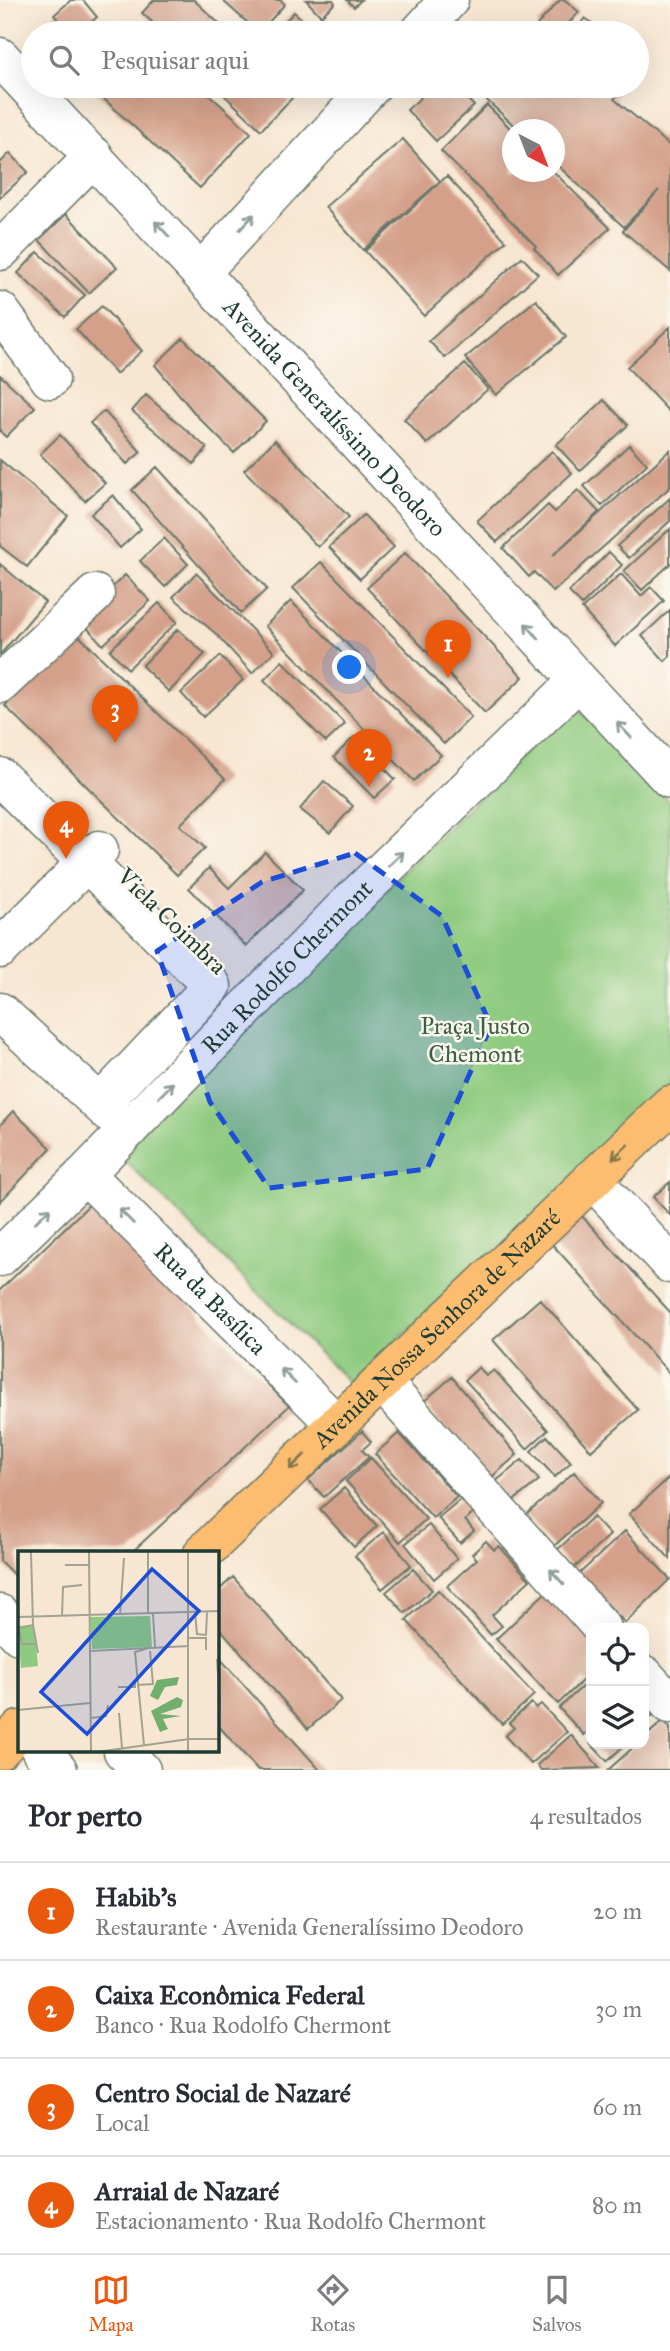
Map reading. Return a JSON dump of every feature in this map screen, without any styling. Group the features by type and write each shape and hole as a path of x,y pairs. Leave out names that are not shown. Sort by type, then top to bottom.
{"main road":[{"name":"Avenida Nossa Senhora de Nazaré","path":"205,1551 670,1105"}],"street":[{"path":"430,21 449,0"},
{"name":"Avenida Generalíssimo Deodoro","path":"0,57 21,79"},
{"name":"Avenida Generalíssimo Deodoro","path":"39,98 670,779"},
{"path":"201,272 361,98"},
{"path":"0,251 94,156"},
{"path":"0,311 50,380"},
{"path":"0,684 95,594"},
{"name":"Rua Rodolfo Chermont","path":"0,1256 85,1174 253,1000 578,681"},
{"name":"Viela Coimbra","path":"0,753 94,856 253,1000"},
{"path":"0,777 94,856 212,986 100,1104"},
{"path":"0,949 94,856"},
{"path":"0,1012 128,1130"},
{"name":"Rua da Basílica","path":"85,1174 336,1424"},
{"path":"592,1179 670,1264"},
{"path":"382,1382 598,1623"},
{"path":"0,1614 18,1634"},
{"path":"649,1681 670,1704"},
{"path":"35,1752 58,1770"},
{"path":"124,1752 141,1770"}],"highlighted area":[{"path":"355,853 442,916 491,1026 427,1169 269,1188 210,1102 157,951 262,882"}],"green space":[{"name":"Praça Justo Chemont","path":"574,704 670,802 670,1086 594,1160 350,1383 117,1153"}],"building":[{"path":"71,0 83,0 97,17 92,21 60,21 54,15"},
{"path":"154,0 194,0 216,21 151,21 142,13"},
{"path":"222,0 280,0 285,4 270,21 246,21"},
{"path":"306,0 333,0 335,3 321,16"},
{"path":"347,0 361,0 354,7"},
{"path":"560,0 565,0 579,12 571,21 541,21"},
{"path":"294,12 304,21 285,21"},
{"path":"103,98 213,98 251,133 200,188"},
{"path":"227,98 292,98 261,130"},
{"path":"420,98 466,98 474,106 436,141 407,110"},
{"path":"484,98 615,98 670,146 670,271 623,231 659,190 624,227 565,172 565,119 507,119"},
{"path":"487,105 502,120 502,182 564,182 610,228 558,275 534,248 536,246 441,151"},
{"path":"403,139 440,181 363,250 325,207"},
{"path":"10,153 28,172 0,198 0,163"},
{"path":"447,176 506,241 424,316 365,251"},
{"path":"66,214 117,267 89,293 39,240"},
{"path":"38,252 85,295 65,317 18,273"},
{"path":"522,257 538,274 445,358 429,341"},
{"path":"536,300 566,337 496,395 465,358"},
{"path":"102,306 142,351 116,374 76,329"},
{"path":"670,327 670,413 627,367"},
{"path":"183,338 266,421 234,453 197,416 155,365"},
{"path":"465,364 488,389 427,444 404,419"},
{"path":"0,375 35,407 6,437 0,431"},
{"path":"146,395 207,448 194,464 132,411"},
{"path":"604,400 628,425 580,471 556,445"},
{"path":"104,411 141,452 127,464 90,423"},
{"path":"60,435 105,483 85,501 40,454"},
{"path":"275,440 349,517 318,547 244,470"},
{"path":"629,445 647,464 602,506 584,486"},
{"path":"670,450 670,487 553,592 534,572 529,577 503,548 548,505 555,512 578,490 599,512 552,556"},
{"path":"552,451 572,473 497,542 477,521"},
{"path":"0,460 68,516 27,567 0,546"},
{"path":"157,467 267,589 241,613 132,490"},
{"path":"113,495 141,529 120,548 91,514"},
{"path":"670,498 670,521 629,558 617,546"},
{"path":"364,515 394,547 360,579 329,547"},
{"path":"670,529 670,564 642,590 624,571"},
{"path":"164,538 188,564 165,587 140,561"},
{"path":"609,552 622,565 582,605 569,592"},
{"path":"405,553 523,677 485,713 367,588"},
{"path":"321,562 471,717 444,744 293,588"},
{"path":"0,564 45,602 0,655"},
{"path":"196,573 274,652 252,673 215,633 173,597"},
{"path":"621,574 641,596 651,587 664,601 615,646 582,609"},
{"path":"125,575 150,601 103,645 79,619"},
{"path":"291,601 441,755 414,781 265,626"},
{"path":"159,603 177,622 128,669 110,650"},
{"path":"670,610 670,656 665,661 642,636"},
{"path":"178,629 205,654 169,692 142,666"},
{"path":"76,633 225,779 180,825 205,848 177,875 5,706"},
{"path":"220,656 243,680 203,717 181,693"},
{"path":"282,661 345,724 326,742 264,680"},
{"path":"354,737 395,779 374,798 334,757"},
{"path":"324,781 353,806 330,833 300,809"},
{"path":"265,852 303,890 246,946 189,888 209,868 229,888"},
{"path":"13,1111 51,1148 0,1202 0,1125"},
{"path":"670,1182 670,1215 653,1197"},
{"path":"91,1203 289,1406 133,1551 18,1551 18,1579 0,1561 0,1290"},
{"path":"580,1214 670,1312 670,1374 550,1242"},
{"path":"540,1299 638,1410 591,1451 493,1340"},
{"path":"479,1367 486,1376 494,1370 548,1430 527,1449 465,1380"},
{"path":"452,1377 517,1455 488,1480 423,1402"},
{"path":"362,1431 371,1442 362,1450 369,1457 324,1497 308,1480"},
{"path":"399,1433 457,1497 433,1518 375,1454"},
{"path":"547,1436 571,1462 555,1477 531,1451"},
{"path":"371,1458 426,1519 400,1542 346,1481"},
{"path":"522,1460 539,1480 511,1503 494,1483"},
{"path":"574,1472 601,1503 553,1547 525,1516"},
{"path":"670,1477 670,1559 629,1514"},
{"path":"344,1488 377,1526 354,1547 320,1509"},
{"path":"468,1493 480,1507 465,1520 474,1531 460,1543 438,1518"},
{"path":"593,1517 610,1535 572,1570 556,1551"},
{"path":"429,1525 457,1559 434,1579 405,1544"},
{"path":"625,1531 670,1579 625,1623 579,1574"},
{"path":"384,1532 411,1565 382,1589 355,1556"},
{"path":"486,1541 494,1550 499,1546 530,1580 492,1615 502,1626 491,1635 447,1586 477,1559 472,1554"},
{"path":"413,1569 432,1590 405,1613 386,1592"},
{"path":"233,1577 341,1700 308,1729 219,1627 219,1590"},
{"path":"438,1590 534,1695 502,1724 406,1620"},
{"path":"546,1592 586,1635 586,1681 584,1679 558,1704 496,1639"},
{"path":"219,1657 320,1770 258,1770 219,1726"},
{"path":"583,1686 586,1688 586,1733 584,1735 559,1708"},
{"path":"531,1703 536,1708 541,1704 567,1732 531,1764 505,1736 514,1728 509,1723"},
{"path":"663,1721 670,1728 670,1770 608,1770 631,1749 649,1749 649,1734"},
{"path":"571,1735 600,1768 541,1770 537,1765"},
{"path":"596,1749 620,1749 607,1761"}],"place":[{"name":"Habib's","path":"448,678"},
{"name":"Centro Social de Nazaré","path":"115,743"},
{"name":"Caixa Econômica Federal","path":"369,787"},
{"name":"Arraial de Nazaré","path":"66,859"}]}
